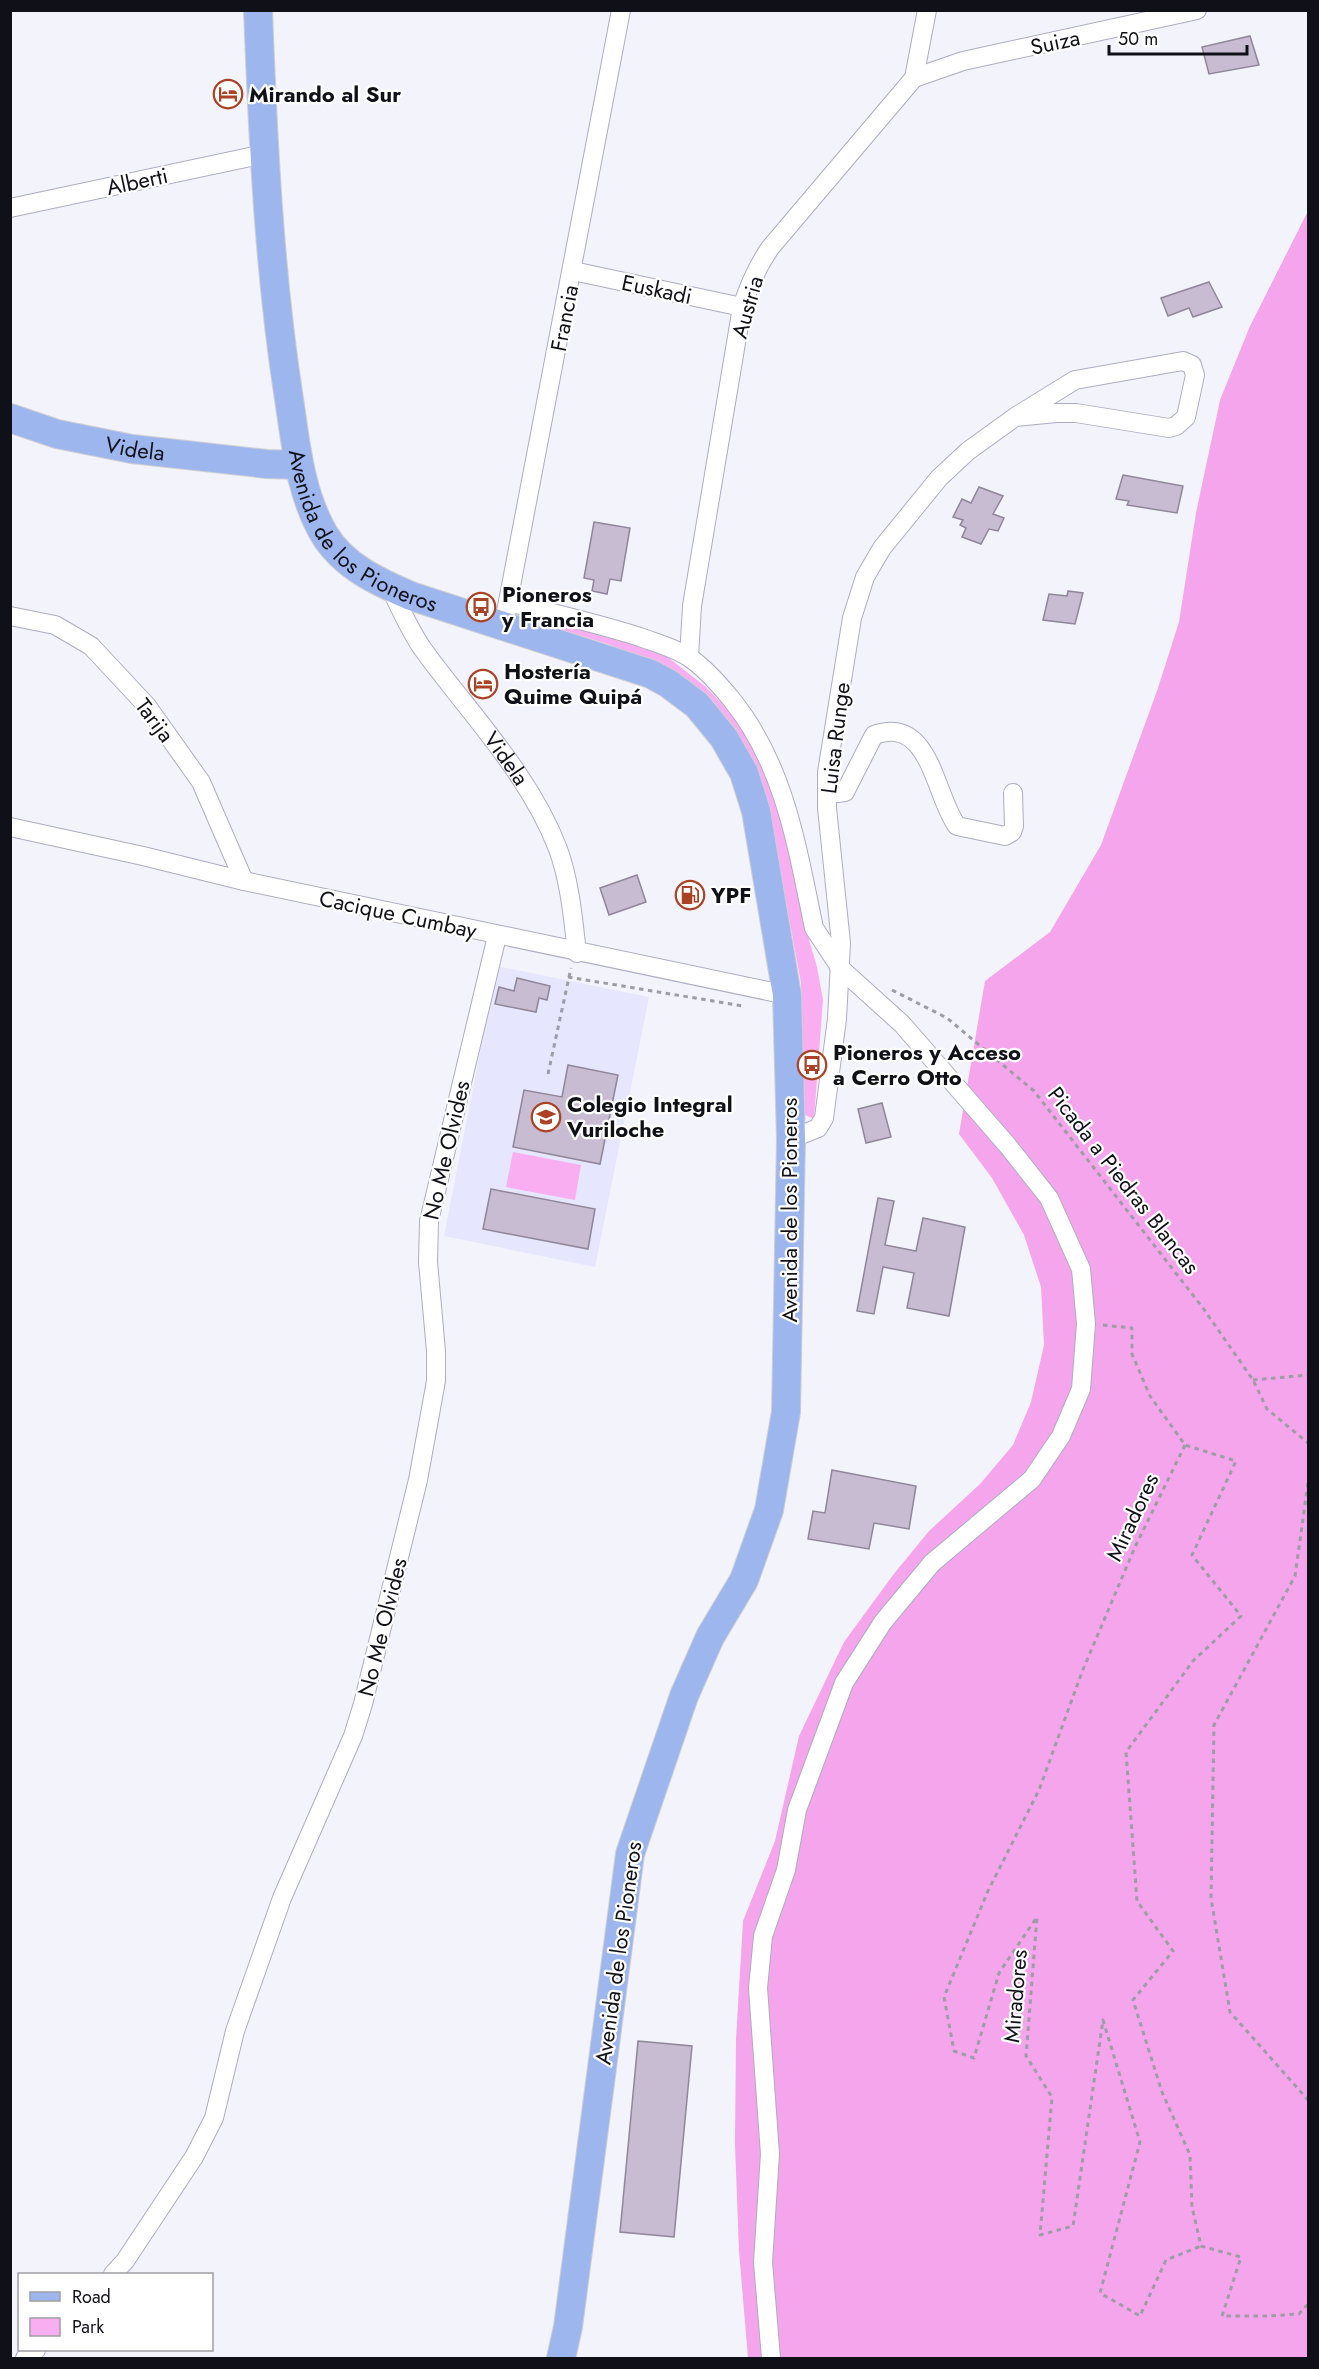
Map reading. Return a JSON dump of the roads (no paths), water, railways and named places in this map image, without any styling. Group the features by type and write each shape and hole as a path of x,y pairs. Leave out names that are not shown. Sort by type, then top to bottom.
{"main road":[{"name":"Avenida de los Pioneros","path":"258,10 264,154 277,313 299,465 309,504 324,535 338,553 390,587 411,596 506,614 660,679 697,705 724,738 744,773 756,812 787,995 791,1139 786,1412 778,1468 769,1510 744,1580 710,1637 684,1696 630,1854 616,1942 568,2327 561,2358"},
{"name":"Videla","path":"10,418 57,434 132,449 267,464 299,465"}],"street":[{"name":"Francia","path":"506,614 621,10"},
{"name":"Austria","path":"689,657 692,606 742,307 755,270 770,248 914,78 927,10"},
{"name":"Suiza","path":"914,78 963,62 1197,10"},
{"name":"Alberti","path":"10,208 264,154"},
{"name":"Euskadi","path":"573,271 742,307"},
{"name":"Luisa Runge","path":"791,1139 818,1128 824,1118 837,1019 842,943 831,854 827,772 852,618 865,577 882,548 939,478 968,451 1015,417 1075,380 1183,361 1192,365 1196,375 1186,417 1176,426 1169,428 1076,413 1015,417"},
{"name":"Videla","path":"390,587 421,647 482,725 537,803 558,850 569,889 577,953"},
{"path":"506,614 606,626 689,657 715,679 741,711 764,748 776,775 792,824 814,928 841,969 902,1024 924,1048 1050,1198 1081,1269 1086,1324 1081,1389 1061,1436 1032,1479 932,1563 882,1622 844,1683 797,1810 786,1870 763,1936 758,1988 770,2154 763,2262 771,2358"},
{"name":"Tarija","path":"10,616 55,625 91,646 147,705 201,782 243,881"},
{"path":"827,791 845,792 874,735 899,732 913,740 922,750 930,764 948,814 957,826 1005,836 1012,832 1014,826 1013,793"},
{"name":"Cacique Cumbay","path":"10,827 243,881 497,936 787,995"},
{"name":"No Me Olvides","path":"114,2273 125,2261 194,2157 214,2118 235,2031 274,1919 353,1736 363,1704 418,1480 436,1381 436,1351 428,1262 429,1221 497,936"}],"place":[{"name":"Mirando al Sur","path":"228,94"},
{"name":"Pioneros y Francia","path":"481,607"},
{"name":"Hostería Quime Quipá","path":"483,684"},
{"name":"YPF","path":"690,895"},
{"name":"Pioneros y Acceso a Cerro Otto","path":"812,1065"},
{"name":"Colegio Integral Vuriloche","path":"546,1117"}]}
